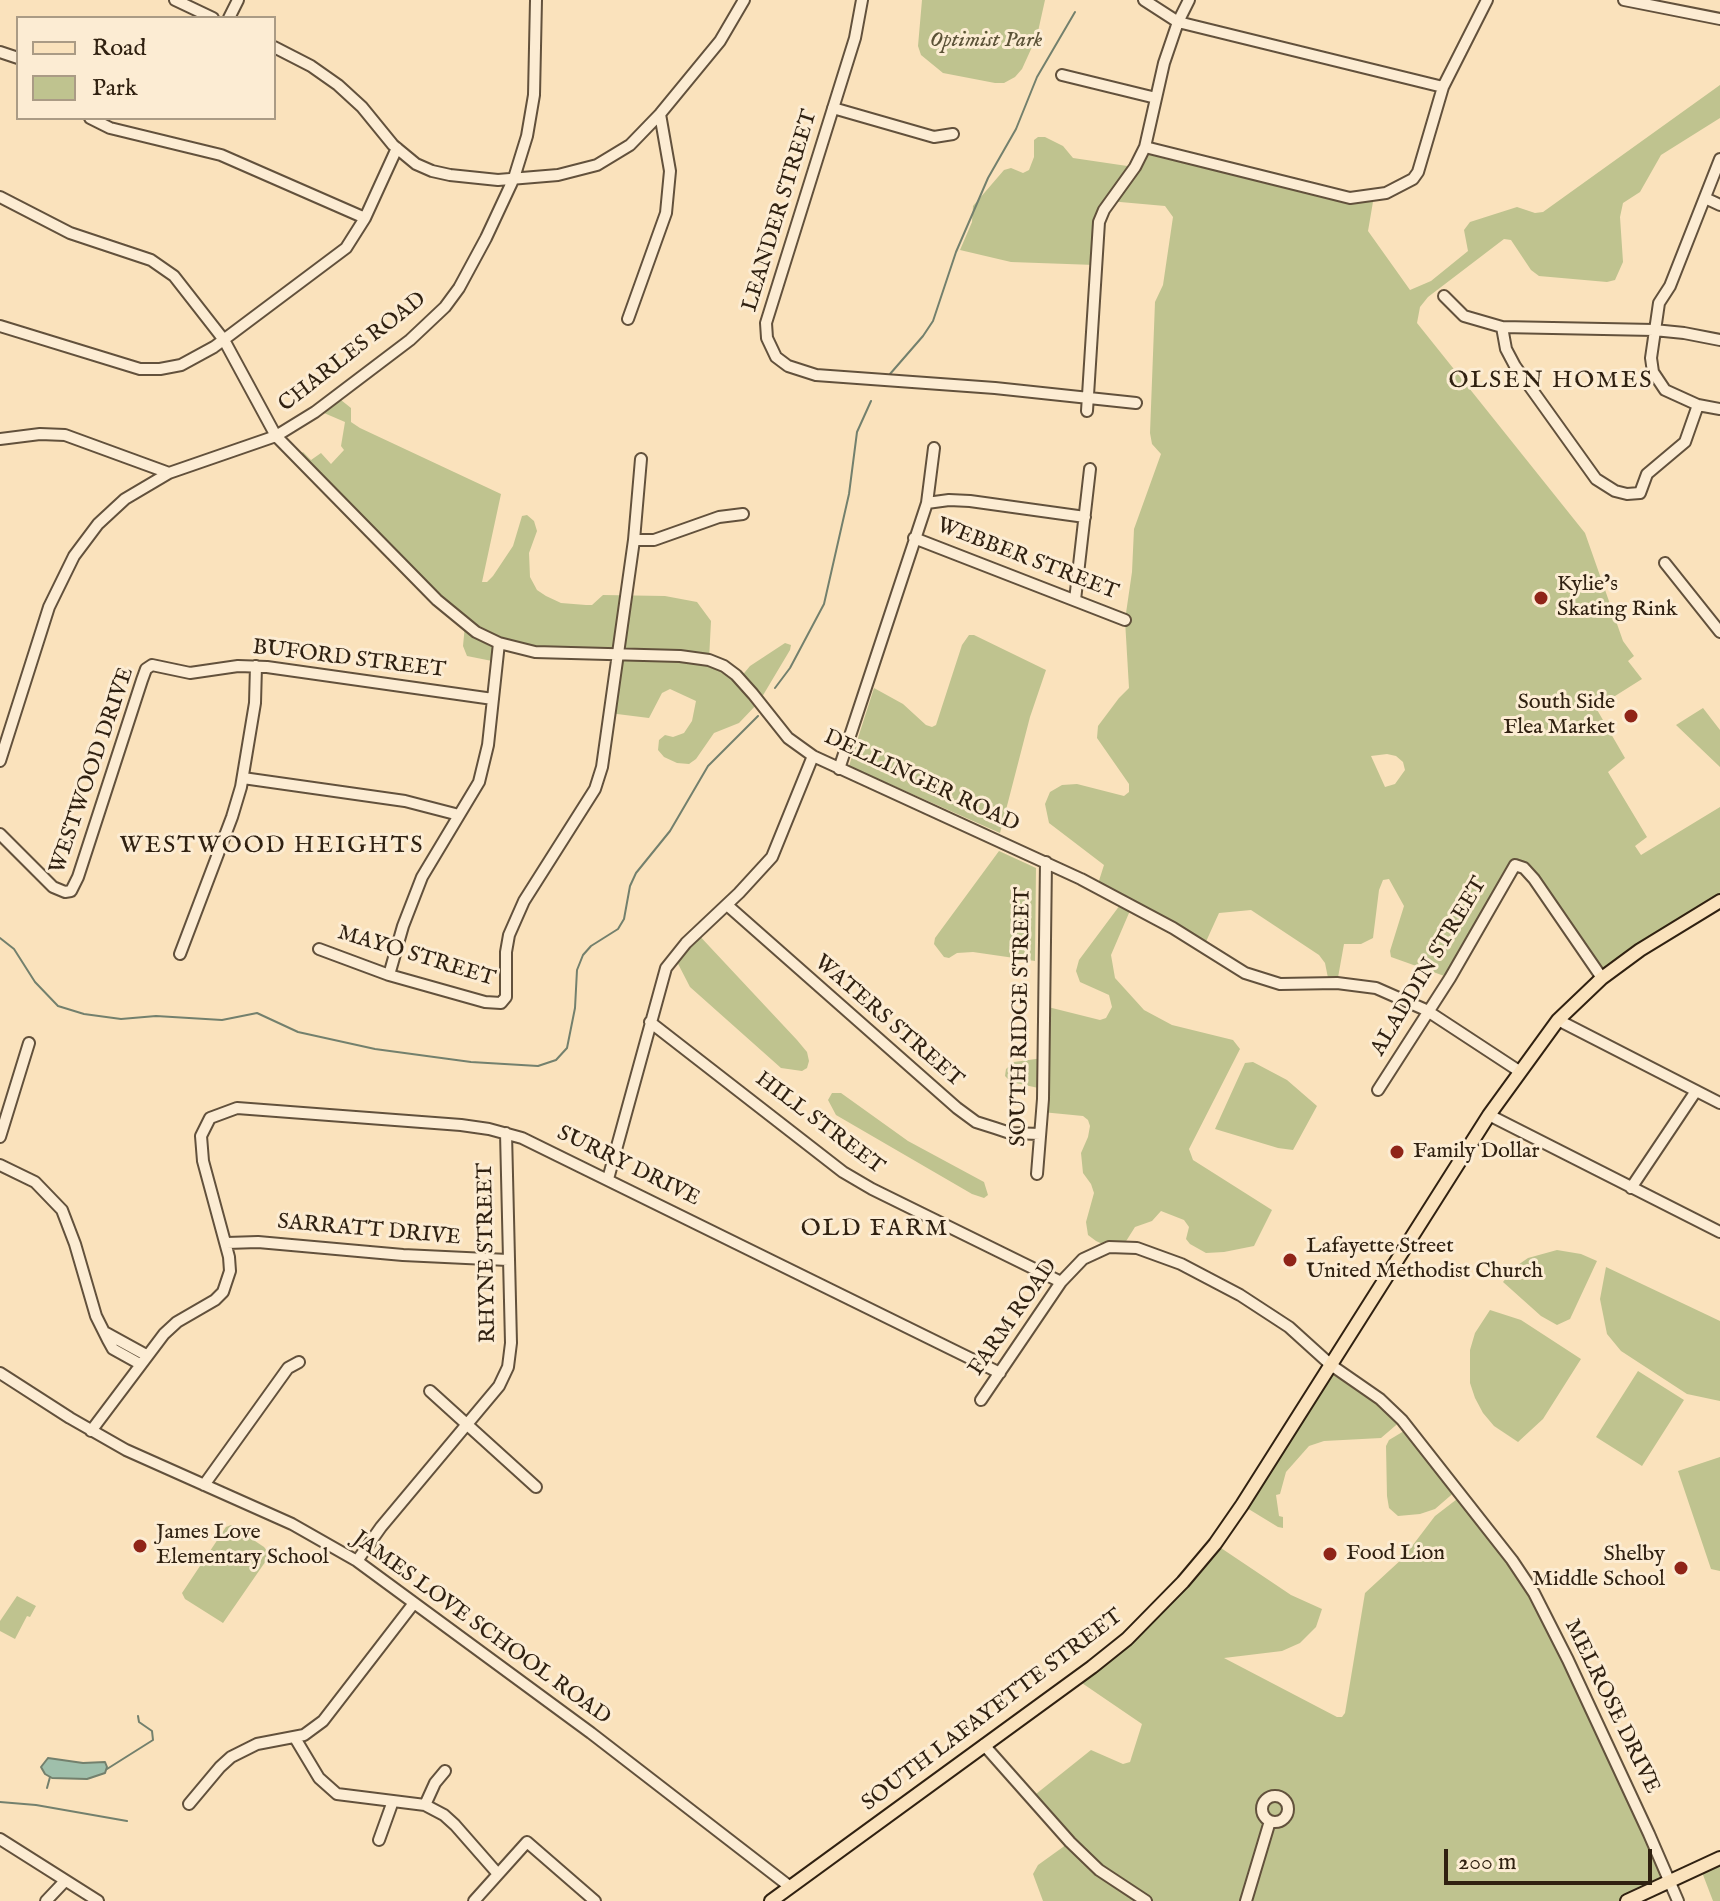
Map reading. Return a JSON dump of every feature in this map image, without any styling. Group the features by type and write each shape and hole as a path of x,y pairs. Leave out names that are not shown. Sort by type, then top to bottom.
{"main road":[{"name":"SOUTH LAFAYETTE STREET","path":"771,1901 1127,1639 1183,1582 1242,1505 1489,1115 1558,1020 1602,978 1640,950 1720,901"},
{"path":"1627,1901 1720,1858"}],"street":[{"path":"175,0 209,16"},
{"name":"CHARLES ROAD","path":"0,761 49,607 74,556 98,524 125,499 169,473 276,436 308,417 410,340 445,307 473,264 514,178 531,118 536,0"},
{"path":"276,48 311,66 351,95 397,148 416,164 432,171 471,178 558,175 597,165 630,145 720,41 744,0"},
{"name":"LEANDER STREET","path":"862,0 855,38 766,323 767,338 776,357 788,366 816,375 1087,396 1111,402 1136,403"},
{"path":"1144,0 1178,22 1443,87"},
{"path":"1087,411 1099,222 1145,147 1178,22 1189,0"},
{"path":"1145,147 1350,198 1374,196 1401,185 1418,172 1443,87 1487,0"},
{"path":"1624,0 1660,4 1720,19"},
{"path":"1062,75 1156,98"},
{"path":"833,108 934,137 953,134"},
{"path":"628,319 666,213 670,171 660,114"},
{"path":"94,120 110,128 221,155 365,218"},
{"path":"0,326 127,366 151,369 181,365 224,340 346,248 365,218 397,148"},
{"path":"1720,159 1670,286 1659,303 1651,365 1658,383 1675,396 1720,409"},
{"name":"DELLINGER ROAD","path":"0,197 70,233 159,264 174,276 224,340 276,436 465,625 499,643 535,652 688,657 724,666 753,694 788,738 813,756 1046,862 1132,906 1259,978 1280,984 1337,983 1368,987 1408,1000 1519,1071"},
{"path":"1705,198 1720,205"},
{"path":"1444,296 1464,316 1502,327 1654,330 1720,340"},
{"path":"1502,327 1510,358 1596,479 1615,491 1640,493 1647,474 1685,442 1698,405"},
{"path":"0,439 40,434 65,435 169,473"},
{"path":"839,769 927,503 934,448"},
{"path":"618,655 634,540 641,459"},
{"path":"1075,600 1090,469"},
{"path":"927,503 970,501 1085,517"},
{"path":"634,540 654,540 719,517 743,514"},
{"name":"WEBBER STREET","path":"914,538 1125,620"},
{"path":"1665,563 1720,632"},
{"path":"389,975 422,877 479,782 488,745 499,643"},
{"name":"MAYO STREET","path":"319,949 389,975 485,1002 501,1003 506,997 509,935 524,901 595,789 602,767 618,655"},
{"name":"BUFORD STREET","path":"152,665 190,673 256,666 493,699"},
{"name":"WESTWOOD DRIVE","path":"0,834 53,887 65,892 75,887 142,680 146,669 152,665"},
{"path":"180,954 232,817 243,778 255,703 256,666"},
{"path":"608,1179 666,968 686,943 772,857 813,756"},
{"path":"243,778 405,801 459,815"},
{"name":"SOUTH RIDGE STREET","path":"1037,1174 1043,1099 1046,862"},
{"name":"ALADDIN STREET","path":"1378,1090 1515,865 1524,868 1534,879 1602,978"},
{"name":"WATERS STREET","path":"727,905 976,1122 1010,1133 1040,1134"},
{"path":"1558,1020 1720,1103"},
{"name":"HILL STREET","path":"650,1022 843,1172 1061,1282"},
{"path":"0,1137 29,1043"},
{"path":"1631,1188 1696,1091"},
{"name":"SURRY DRIVE","path":"227,1243 201,1147 201,1136 210,1118 230,1109 249,1107 461,1125 506,1133 542,1147 1000,1373"},
{"path":"1489,1115 1720,1232"},
{"name":"RHYNE STREET","path":"357,1561 381,1527 499,1386 508,1367 511,1343 506,1133"},
{"path":"0,1165 35,1182 62,1210 96,1316 113,1349 143,1360"},
{"name":"SARRATT DRIVE","path":"227,1243 258,1242 403,1255 508,1260"},
{"path":"91,1431 143,1360 177,1322 223,1292 230,1271 227,1243"},
{"name":"FARM ROAD","path":"981,1400 1061,1282 1083,1259 1109,1247 1123,1246 1153,1252 1217,1283 1264,1309 1331,1365"},
{"path":"204,1485 288,1368 299,1362"},
{"name":"MELROSE DRIVE","path":"1331,1365 1380,1399 1402,1420 1496,1539 1534,1593 1678,1901"},
{"name":"JAMES LOVE SCHOOL ROAD","path":"0,1373 126,1450 292,1524 357,1561 659,1784 789,1886"},
{"path":"430,1391 536,1487"},
{"path":"189,1804 231,1757 257,1744 304,1735 323,1721 414,1603"},
{"path":"295,1738 319,1778 337,1794 425,1805 455,1825 498,1874"},
{"path":"984,1745 1099,1870 1146,1901"},
{"path":"425,1805 435,1783 445,1771"},
{"path":"379,1840 393,1801"},
{"path":"1246,1901 1270,1821"},
{"path":"0,1839 98,1901"},
{"path":"474,1901 527,1842 595,1901"},
{"path":"46,1901 64,1882"}],"green space":[{"name":"Optimist Park","path":"922,0 1045,0 1037,36 1022,69 1004,83 995,83 943,73 921,55 918,46"},
{"path":"1720,85 1720,118 1661,155 1640,192 1623,203 1620,217 1623,262 1615,280 1607,282 1539,276 1531,270 1511,240 1504,239 1428,297 1420,307 1417,323 1585,533 1623,641 1634,656 1628,661 1642,679 1596,708 1625,758 1608,772 1647,837 1635,846 1641,855 1720,807 1720,901 1602,978 1518,865 1450,978 1391,957 1390,951 1404,906 1389,879 1383,880 1373,938 1361,944 1344,944 1337,983 1329,983 1325,963 1319,955 1251,910 1219,913 1204,946 1132,906 1111,955 1115,978 1144,1010 1172,1025 1233,1040 1240,1049 1189,1149 1193,1160 1272,1210 1254,1246 1206,1253 1186,1239 1189,1227 1184,1220 1161,1211 1152,1221 1135,1227 1123,1246 1109,1247 1088,1235 1086,1222 1094,1193 1083,1173 1081,1153 1088,1137 1088,1120 1083,1116 1042,1112 1043,1089 1011,1082 1005,1076 1006,1069 1014,1062 1043,1058 1044,1006 1100,1020 1106,1018 1112,1007 1109,995 1080,982 1076,971 1079,960 1123,901 1097,887 1104,865 1049,823 1045,804 1050,792 1062,785 1077,784 1124,796 1129,792 1129,784 1097,738 1098,726 1129,688 1125,620 1134,529 1161,454 1152,444 1150,433 1155,302 1163,285 1173,217 1165,206 1109,201 1104,210 1095,265 1011,262 960,250 972,222 973,206 1004,170 1011,168 1023,173 1029,170 1034,157 1034,140 1038,137 1063,146 1073,158 1134,167 1145,147 1350,198 1374,196 1368,231 1410,290 1431,281 1468,251 1464,230 1470,222 1517,207 1535,213 1543,212","holes":["1371,756 1396,756 1403,762 1405,770 1395,784 1385,787"]},
{"path":"336,396 351,408 351,422 360,428 501,494 482,582 493,576 513,546 522,516 527,515 534,521 537,531 529,553 530,577 537,590 546,596 561,603 586,605 592,605 603,595 665,596 697,602 711,621 709,660 740,678 750,666 785,643 791,645 759,702 739,723 714,733 696,759 689,764 677,763 658,750 659,740 665,735 673,737 684,733 692,721 696,701 670,689 662,693 649,718 609,713 618,656 563,655 499,643 497,662 467,656 463,646 465,625 296,458 303,452 311,460 321,453 331,464 344,450 341,446 345,422 324,413 321,408"},
{"path":"969,635 1046,670 1030,717 1000,833 849,766 874,688 903,704 926,725 936,725 962,645"},
{"path":"1703,708 1720,730 1720,767 1676,725"},
{"path":"999,851 1036,868 1035,961 973,952 944,957 934,944 935,938"},
{"path":"695,931 807,1052 807,1068 802,1071 781,1068 690,987 674,956"},
{"path":"1253,1062 1287,1080 1317,1106 1293,1150 1215,1129 1245,1063"},
{"path":"832,1093 841,1093 908,1141 984,1182 988,1195 984,1198 972,1194 836,1115 828,1100"},
{"path":"1557,1250 1581,1254 1597,1261 1570,1319 1557,1325 1541,1316 1503,1282 1515,1267 1528,1258"},
{"path":"1606,1267 1720,1321 1720,1401 1687,1394 1621,1351 1607,1334 1600,1299"},
{"path":"1490,1310 1521,1320 1581,1359 1543,1419 1518,1442 1494,1426 1483,1413 1470,1383 1470,1350 1475,1333"},
{"path":"1331,1365 1402,1420 1381,1438 1324,1441 1309,1446 1286,1472 1280,1494 1276,1495 1279,1516 1283,1517 1283,1528 1278,1527 1242,1505"},
{"path":"1638,1371 1684,1400 1642,1466 1596,1437"},
{"path":"1409,1428 1457,1490 1435,1509 1398,1516 1389,1508 1386,1446 1389,1440"},
{"path":"1720,1457 1720,1571 1711,1569 1678,1471"},
{"path":"1461,1496 1534,1593 1671,1881 1627,1901 1043,1901 1033,1874 1038,1865 1070,1842 1031,1798 1091,1750 1123,1764 1130,1762 1142,1724 1076,1679 1092,1667 1215,1544 1291,1595 1322,1609 1316,1627 1300,1643 1282,1651 1224,1658 1342,1717 1365,1593 1403,1558 1435,1516"},
{"path":"231,1525 264,1547 270,1555 223,1623 185,1599 182,1593 226,1527"},
{"path":"17,1596 36,1606 15,1639 0,1631 0,1621"},
{"path":"1720,1858 1720,1901 1713,1901 1700,1867"}],"shaded area":[{"path":"48,1758 83,1763 105,1762 107,1767 105,1773 87,1779 52,1778 41,1767"}],"waterway":[{"path":"890,374 933,321 956,252 988,178 1016,129 1037,77 1075,12"},
{"path":"775,688 790,668 824,604 849,494 857,432 871,401"},
{"path":"0,938 14,949 35,982 58,1006 84,1014 121,1019 156,1016 222,1020 257,1013 298,1032 375,1049 471,1062 538,1066 556,1060 567,1048 575,1008 577,970 583,955 591,946 618,929 624,919 630,886 636,873 670,831 708,766 758,716"},
{"path":"107,1769 153,1740 152,1731 139,1722 138,1716"},
{"path":"47,1788 50,1777"},
{"path":"0,1802 127,1821"}],"place":[{"name":"Kylie’s Skating Rink","path":"1541,598"},
{"name":"South Side Flea Market","path":"1631,716"},
{"name":"Family Dollar","path":"1397,1152"},
{"name":"Lafayette Street United Methodist Church","path":"1290,1260"},
{"name":"James Love Elementary School","path":"140,1546"},
{"name":"Food Lion","path":"1330,1554"},
{"name":"Shelby Middle School","path":"1681,1568"}],"district":[{"name":"OLSEN HOMES","path":"1551,382"},
{"name":"WESTWOOD HEIGHTS","path":"272,847"},
{"name":"OLD FARM","path":"875,1230"}]}
